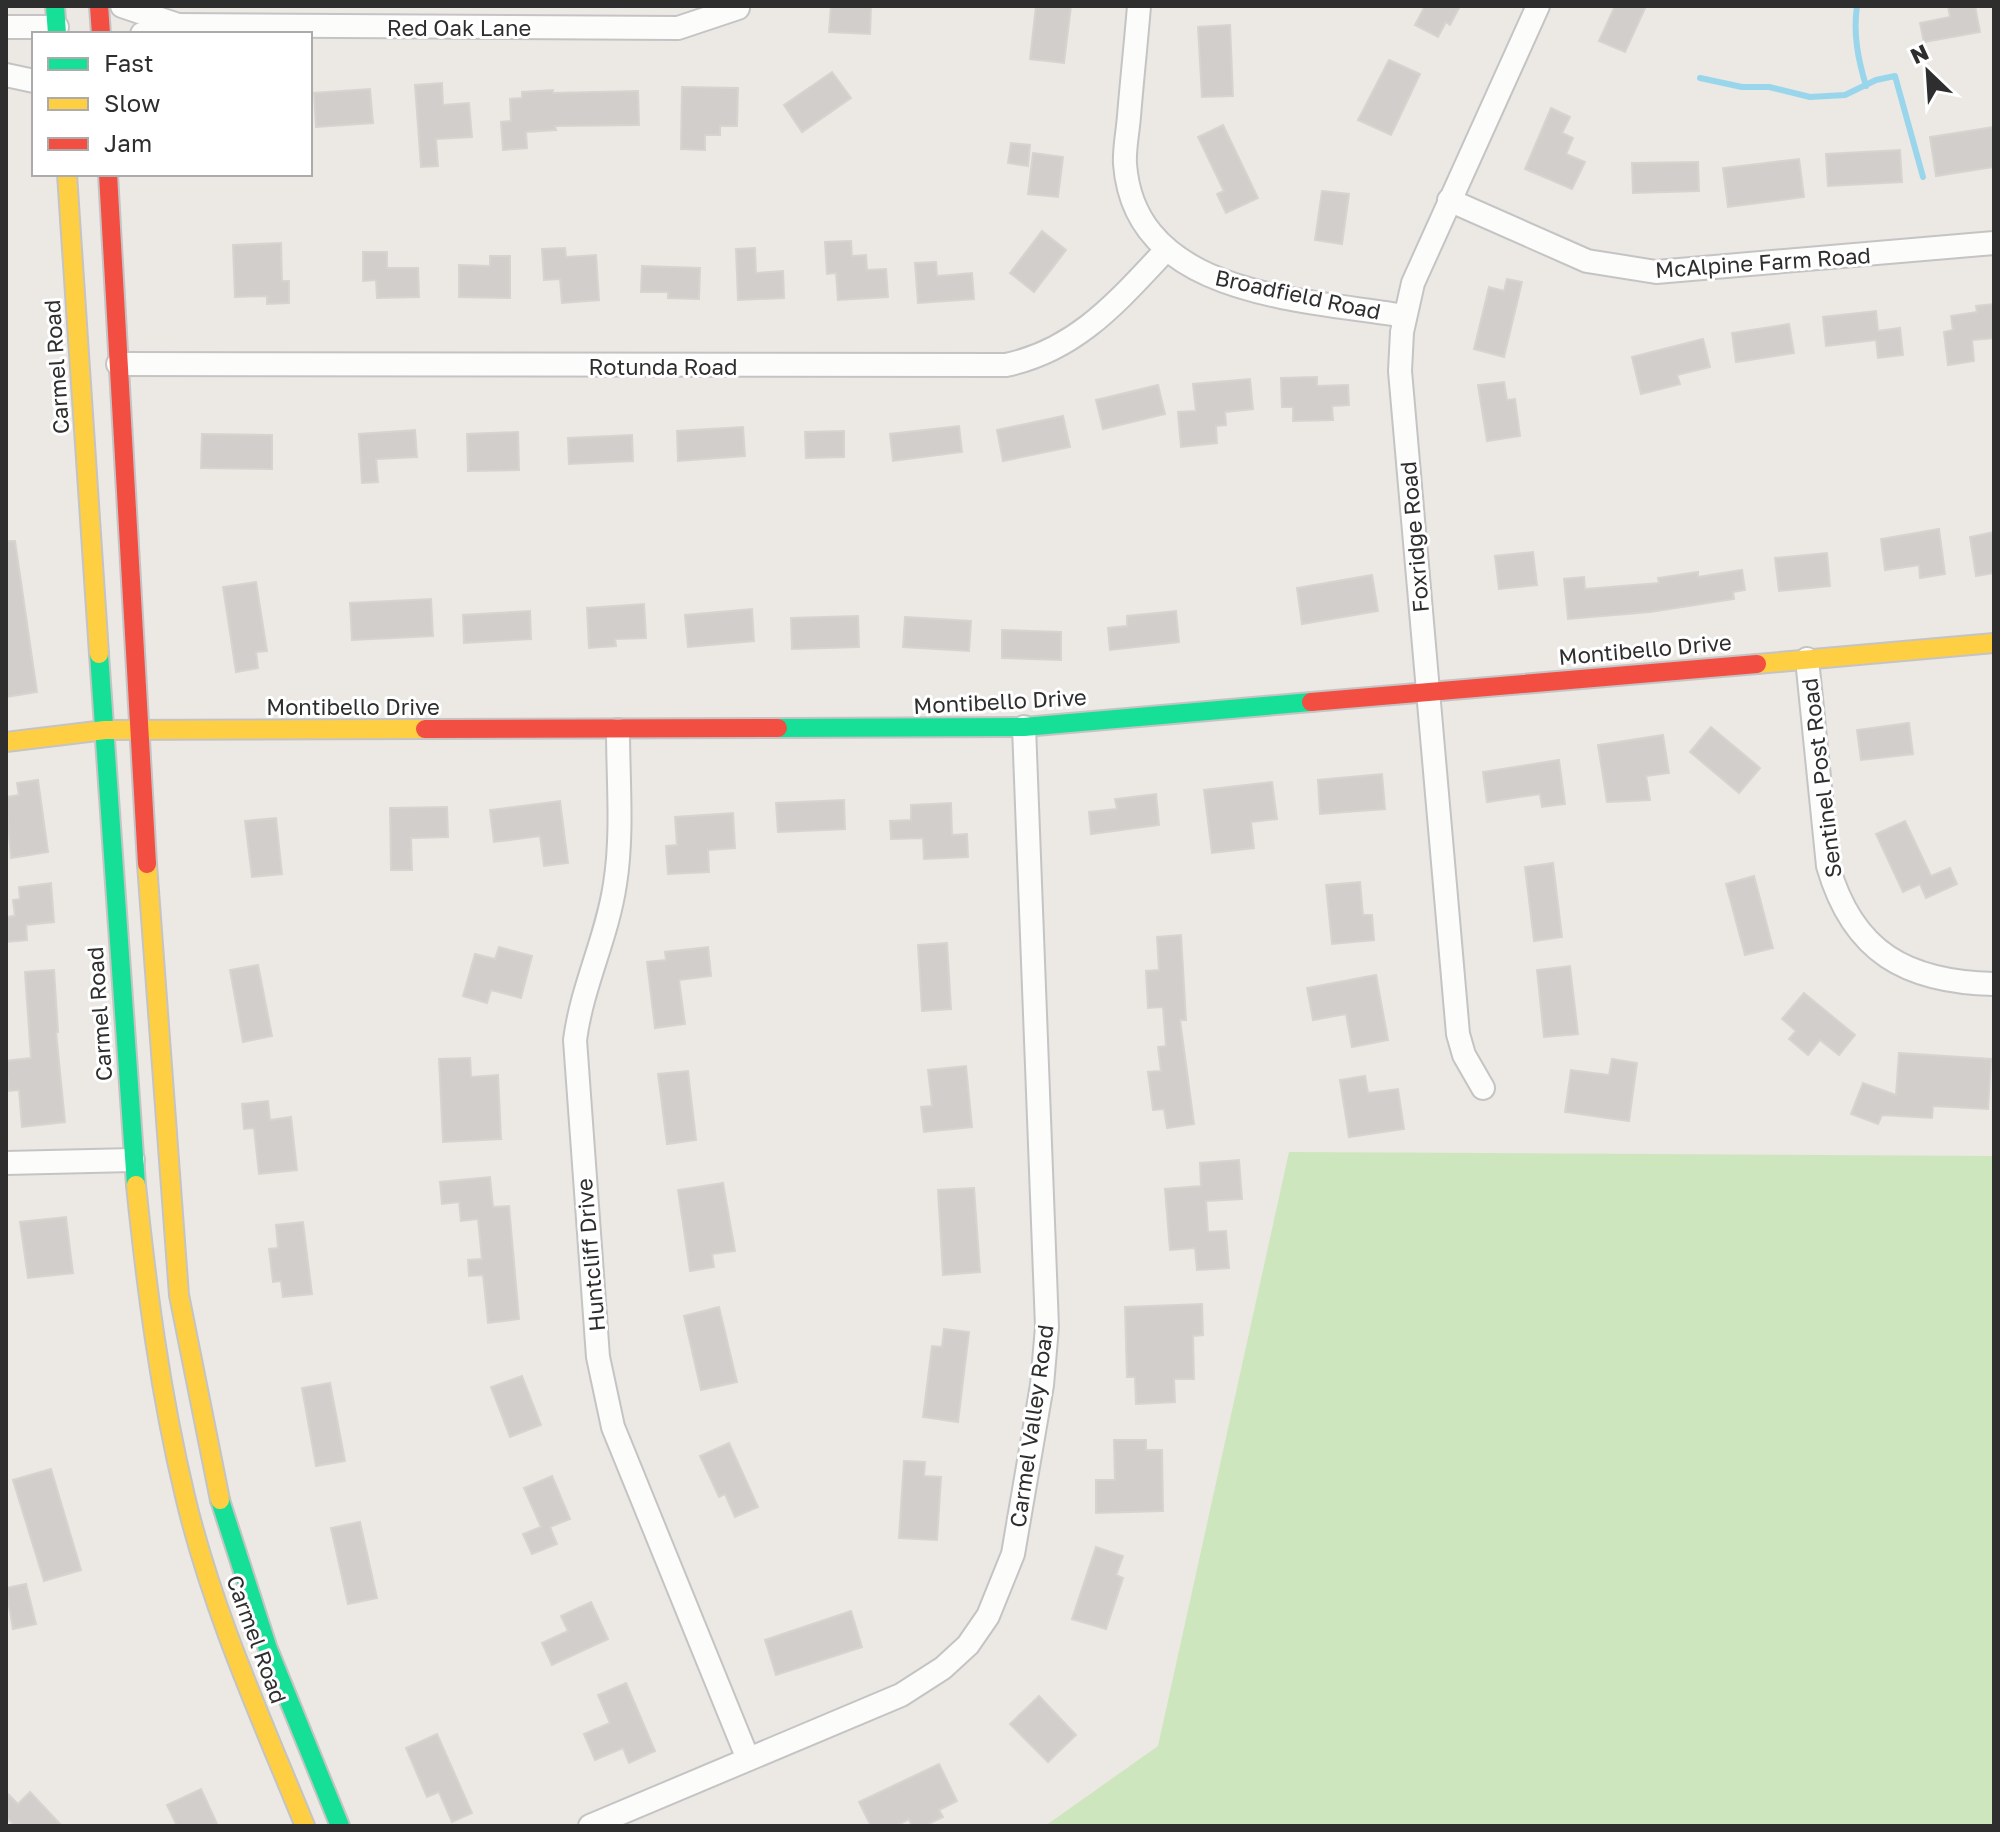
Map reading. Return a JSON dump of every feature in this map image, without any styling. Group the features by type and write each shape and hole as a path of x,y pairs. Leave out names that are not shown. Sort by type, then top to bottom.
{"main road":[{"path":"99,6 101,32"},
{"name":"Carmel Road","path":"67,176 133,1160 153,1347 185,1498 234,1655 305,1826"},
{"name":"Carmel Road","path":"108,176 137,730 174,1248 192,1382 220,1502 246,1587 340,1826"},
{"name":"Montibello Drive","path":"6,742 105,730 1024,727 1994,643"}],"street":[{"name":"Red Oak Lane","path":"122,6 176,25"},
{"name":"Broadfield Road","path":"1139,6 1125,163 1137,209 1166,250 1186,265 1227,283 1405,316"},
{"name":"Foxridge Road","path":"1483,1088 1466,1059 1458,1034 1400,371 1405,316 1413,283 1538,6"},
{"name":"Red Oak Lane","path":"150,32 176,25 482,16 678,28 738,8"},
{"path":"6,27 61,25"},
{"path":"6,75 32,81"},
{"name":"McAlpine Farm Road","path":"1449,200 1587,261 1621,269 1656,272 1994,243"},
{"name":"Rotunda Road","path":"118,364 1006,365 1051,351 1092,326 1166,250"},
{"name":"Sentinel Post Road","path":"1807,659 1828,866 1846,912 1859,932 1892,962 1933,979 1994,984"},
{"name":"Carmel Valley Road","path":"590,1826 901,1695 943,1668 968,1645 988,1616 1013,1554 1042,1385 1048,1298 1024,727"},
{"name":"Huntcliff Drive","path":"618,730 615,883 607,925 580,1005 575,1040 598,1357 619,1445 748,1759"},
{"path":"6,1163 133,1160"}],"green space":[{"path":"1289,1152 1994,1156 1994,1826 1045,1826 1158,1746"}],"building":[{"path":"831,6 871,6 870,34 829,32"},
{"path":"1036,6 1071,6 1064,63 1030,59"},
{"path":"1425,6 1460,6 1450,25 1446,22 1438,37 1415,25"},
{"path":"1615,6 1646,6 1625,52 1599,41"},
{"path":"1948,6 1975,6 1980,32 1924,42 1920,23 1950,17"},
{"path":"1230,25 1233,96 1202,97 1198,27"},
{"path":"1389,60 1420,74 1391,135 1358,120"},
{"path":"832,72 851,98 802,132 784,105"},
{"path":"442,83 443,105 469,103 472,137 436,139 438,166 421,167 415,85"},
{"path":"682,87 738,88 737,126 720,126 720,135 705,135 705,150 681,149"},
{"path":"370,89 373,123 316,127 314,93"},
{"path":"553,90 553,93 638,91 639,125 555,126 556,130 526,132 527,148 503,150 501,122 511,121 510,99 522,98 522,92"},
{"path":"1551,108 1570,117 1562,133 1573,138 1566,154 1585,162 1572,189 1525,169"},
{"path":"1223,125 1258,198 1226,213 1217,194 1224,191 1198,137"},
{"path":"1994,127 1994,167 1936,176 1930,137"},
{"path":"1011,143 1030,145 1028,166 1008,163"},
{"path":"1900,150 1902,182 1828,186 1826,154"},
{"path":"1033,153 1063,157 1058,197 1028,194"},
{"path":"1799,159 1804,197 1728,207 1723,168"},
{"path":"1698,162 1699,191 1633,193 1632,163"},
{"path":"1322,191 1349,194 1342,244 1315,240"},
{"path":"1042,231 1066,250 1034,292 1010,273"},
{"path":"851,241 852,256 866,255 867,270 886,269 888,297 838,300 836,273 827,274 825,242"},
{"path":"281,243 282,281 289,281 289,303 267,304 267,296 235,297 233,245"},
{"path":"565,248 566,257 596,255 599,300 562,303 560,279 544,280 542,249"},
{"path":"755,248 756,273 783,271 784,298 738,300 736,249"},
{"path":"363,252 387,252 387,268 418,268 419,297 377,298 376,280 363,281"},
{"path":"490,256 510,256 510,298 459,297 459,265 490,266"},
{"path":"936,262 937,276 972,273 974,299 918,303 915,263"},
{"path":"642,266 700,268 699,299 668,298 668,292 641,292"},
{"path":"1507,279 1522,282 1504,357 1474,349 1489,287 1504,291"},
{"path":"1994,304 1994,338 1972,340 1974,361 1948,365 1944,332 1953,330 1951,316 1977,312 1976,306"},
{"path":"1876,311 1878,331 1900,328 1903,355 1878,358 1876,340 1826,346 1823,317"},
{"path":"1789,324 1794,353 1736,362 1732,333"},
{"path":"1703,339 1710,367 1677,375 1680,384 1641,394 1632,357"},
{"path":"1317,377 1317,386 1348,385 1349,405 1332,406 1333,420 1293,421 1293,407 1282,407 1281,378"},
{"path":"1250,379 1253,409 1225,412 1226,425 1216,426 1217,443 1181,447 1178,412 1196,411 1193,384"},
{"path":"1504,382 1507,400 1515,399 1520,436 1487,441 1478,385"},
{"path":"1158,385 1165,414 1103,429 1096,400"},
{"path":"1063,416 1070,447 1003,461 997,430"},
{"path":"959,426 962,452 893,461 890,434"},
{"path":"743,427 745,456 678,461 677,431"},
{"path":"415,430 417,457 376,459 378,482 362,483 359,434"},
{"path":"844,431 844,457 806,458 805,432"},
{"path":"518,432 519,470 468,471 467,434"},
{"path":"202,434 272,435 272,469 201,468"},
{"path":"632,435 633,461 569,464 568,438"},
{"path":"1939,529 1945,574 1920,578 1919,565 1885,570 1881,539"},
{"path":"1994,532 1994,573 1976,576 1970,537"},
{"path":"6,541 15,541 37,692 6,697"},
{"path":"1533,552 1537,585 1499,589 1495,556"},
{"path":"1827,553 1830,586 1779,591 1775,558"},
{"path":"1742,570 1745,590 1733,592 1734,599 1650,612 1568,619 1564,579 1584,577 1585,589 1659,583 1658,578 1698,572 1698,577"},
{"path":"1372,575 1378,611 1302,624 1297,588"},
{"path":"256,582 267,651 256,652 258,668 236,672 223,587"},
{"path":"431,599 433,636 352,640 350,603"},
{"path":"644,604 646,638 615,639 616,646 589,648 587,608"},
{"path":"752,609 754,641 688,647 685,615"},
{"path":"530,611 531,639 464,643 463,615"},
{"path":"1176,611 1179,642 1110,650 1108,628 1127,626 1127,616"},
{"path":"858,616 859,647 792,649 791,618"},
{"path":"905,617 971,621 969,651 903,647"},
{"path":"1002,630 1061,632 1061,660 1002,658"},
{"path":"1909,723 1913,754 1861,760 1857,730"},
{"path":"1711,727 1760,768 1739,793 1690,752"},
{"path":"1663,735 1669,773 1646,776 1650,800 1607,802 1598,745"},
{"path":"1559,760 1565,804 1542,807 1540,794 1487,802 1483,772"},
{"path":"1382,774 1385,809 1320,814 1318,780"},
{"path":"38,780 48,852 11,858 6,797 19,795 17,783"},
{"path":"1272,782 1277,819 1251,822 1254,848 1212,853 1204,790"},
{"path":"1156,794 1159,825 1091,834 1089,812 1117,809 1115,799"},
{"path":"844,800 845,829 778,832 776,803"},
{"path":"560,801 568,863 544,866 540,836 494,842 490,810"},
{"path":"951,803 952,835 967,834 968,857 924,859 923,838 891,839 890,821 911,820 911,805"},
{"path":"447,807 448,837 411,838 412,870 391,870 390,808"},
{"path":"733,813 735,848 708,850 709,872 668,874 666,846 677,845 675,817"},
{"path":"276,818 282,874 252,877 245,821"},
{"path":"1905,821 1931,876 1950,868 1957,884 1926,898 1920,884 1903,892 1876,834"},
{"path":"1553,863 1562,937 1534,941 1525,867"},
{"path":"1754,876 1773,948 1745,955 1726,884"},
{"path":"1360,882 1363,915 1372,915 1374,940 1332,944 1326,885"},
{"path":"51,883 54,922 26,925 27,940 6,942 6,917 15,916 13,900 20,899 19,887"},
{"path":"1181,935 1186,1020 1180,1020 1194,1124 1167,1128 1164,1109 1153,1110 1148,1072 1161,1071 1158,1047 1166,1046 1163,1007 1148,1008 1146,971 1159,970 1157,937"},
{"path":"947,943 951,1009 922,1011 918,945"},
{"path":"499,947 532,956 521,998 491,990 487,1003 463,996 475,954 495,959"},
{"path":"708,947 711,976 679,980 685,1024 655,1028 647,962 666,960 665,952"},
{"path":"258,965 272,1036 243,1042 230,970"},
{"path":"1570,966 1578,1034 1544,1037 1537,970"},
{"path":"54,970 56,1032 65,1122 22,1127 19,1090 9,1091 6,1061 31,1058 25,972"},
{"path":"1376,975 1388,1040 1352,1047 1346,1014 1313,1020 1307,988"},
{"path":"1804,993 1855,1035 1839,1055 1820,1040 1808,1055 1789,1039 1796,1031 1782,1019"},
{"path":"1899,1053 1991,1059 1988,1109 1933,1106 1932,1118 1882,1115 1878,1124 1851,1114 1863,1083 1896,1095"},
{"path":"470,1058 471,1077 498,1075 501,1139 443,1142 439,1059"},
{"path":"1612,1059 1637,1063 1629,1121 1565,1112 1571,1070 1609,1075"},
{"path":"966,1066 972,1127 924,1132 921,1107 932,1106 928,1070"},
{"path":"688,1071 696,1140 667,1144 658,1074"},
{"path":"1365,1076 1368,1093 1398,1089 1404,1129 1349,1137 1340,1080"},
{"path":"268,1101 270,1120 291,1117 297,1170 259,1174 254,1128 244,1129 242,1104"},
{"path":"1239,1160 1242,1199 1206,1201 1208,1232 1226,1231 1229,1268 1197,1270 1195,1248 1170,1250 1165,1189 1201,1186 1200,1163"},
{"path":"490,1177 493,1207 509,1206 519,1319 488,1323 483,1275 469,1276 468,1260 482,1259 478,1219 461,1221 459,1202 442,1204 440,1182"},
{"path":"723,1183 735,1251 712,1254 714,1267 690,1271 678,1190"},
{"path":"974,1188 980,1272 943,1275 938,1190"},
{"path":"66,1217 73,1273 28,1278 20,1222"},
{"path":"303,1222 312,1294 283,1297 281,1281 273,1282 269,1249 278,1248 276,1225"},
{"path":"1202,1304 1203,1335 1193,1336 1194,1379 1174,1379 1175,1402 1136,1404 1135,1377 1127,1377 1125,1307"},
{"path":"719,1307 737,1382 701,1390 684,1316"},
{"path":"944,1329 969,1332 958,1422 923,1417 932,1346 942,1347"},
{"path":"522,1376 541,1425 510,1437 491,1387"},
{"path":"330,1383 345,1461 316,1466 302,1388"},
{"path":"1114,1440 1146,1440 1146,1450 1162,1450 1163,1511 1096,1513 1096,1480 1115,1480"},
{"path":"729,1443 758,1507 735,1517 725,1494 719,1497 700,1456"},
{"path":"904,1461 925,1462 924,1476 941,1477 937,1540 899,1538"},
{"path":"51,1469 81,1570 44,1581 13,1480"},
{"path":"552,1476 570,1519 550,1527 557,1544 532,1554 523,1534 541,1527 524,1488"},
{"path":"360,1522 377,1598 348,1604 331,1528"},
{"path":"1096,1547 1123,1556 1116,1575 1123,1578 1106,1629 1072,1619"},
{"path":"26,1584 36,1624 13,1629 6,1588"},
{"path":"591,1602 608,1639 552,1665 542,1643 568,1631 561,1616"},
{"path":"851,1611 862,1647 776,1675 765,1640"},
{"path":"626,1683 655,1751 629,1763 623,1748 595,1760 584,1734 610,1723 598,1695"},
{"path":"1039,1696 1076,1735 1048,1762 1010,1724"},
{"path":"437,1734 472,1813 452,1822 439,1792 427,1797 406,1748"},
{"path":"939,1764 957,1801 939,1810 943,1817 924,1826 912,1826 909,1819 896,1826 871,1826 859,1802"},
{"path":"201,1789 218,1826 177,1826 167,1805"},
{"path":"6,1792 18,1804 30,1792 62,1826 15,1826 6,1817"}],"waterway":[{"path":"1857,6 1857,46 1866,86"},
{"path":"1700,78 1742,87 1769,87 1810,97 1845,95 1876,80 1895,76 1923,177"}],"traffic: fast":[{"path":"55,6 57,32"},
{"path":"99,654 136,1185"},
{"path":"778,728 1024,727 1311,702"},
{"path":"220,1500 268,1649 340,1826"}],"traffic: slow":[{"path":"67,176 99,654"},
{"path":"1757,664 1994,643"},
{"path":"6,742 105,730 425,729"},
{"path":"147,864 179,1295 220,1500"},
{"path":"136,1185 161,1380 196,1538 239,1663 305,1826"}],"traffic: jam":[{"path":"99,6 101,32"},
{"path":"108,176 147,864"},
{"path":"1311,702 1757,664"},
{"path":"425,729 778,728"}]}
